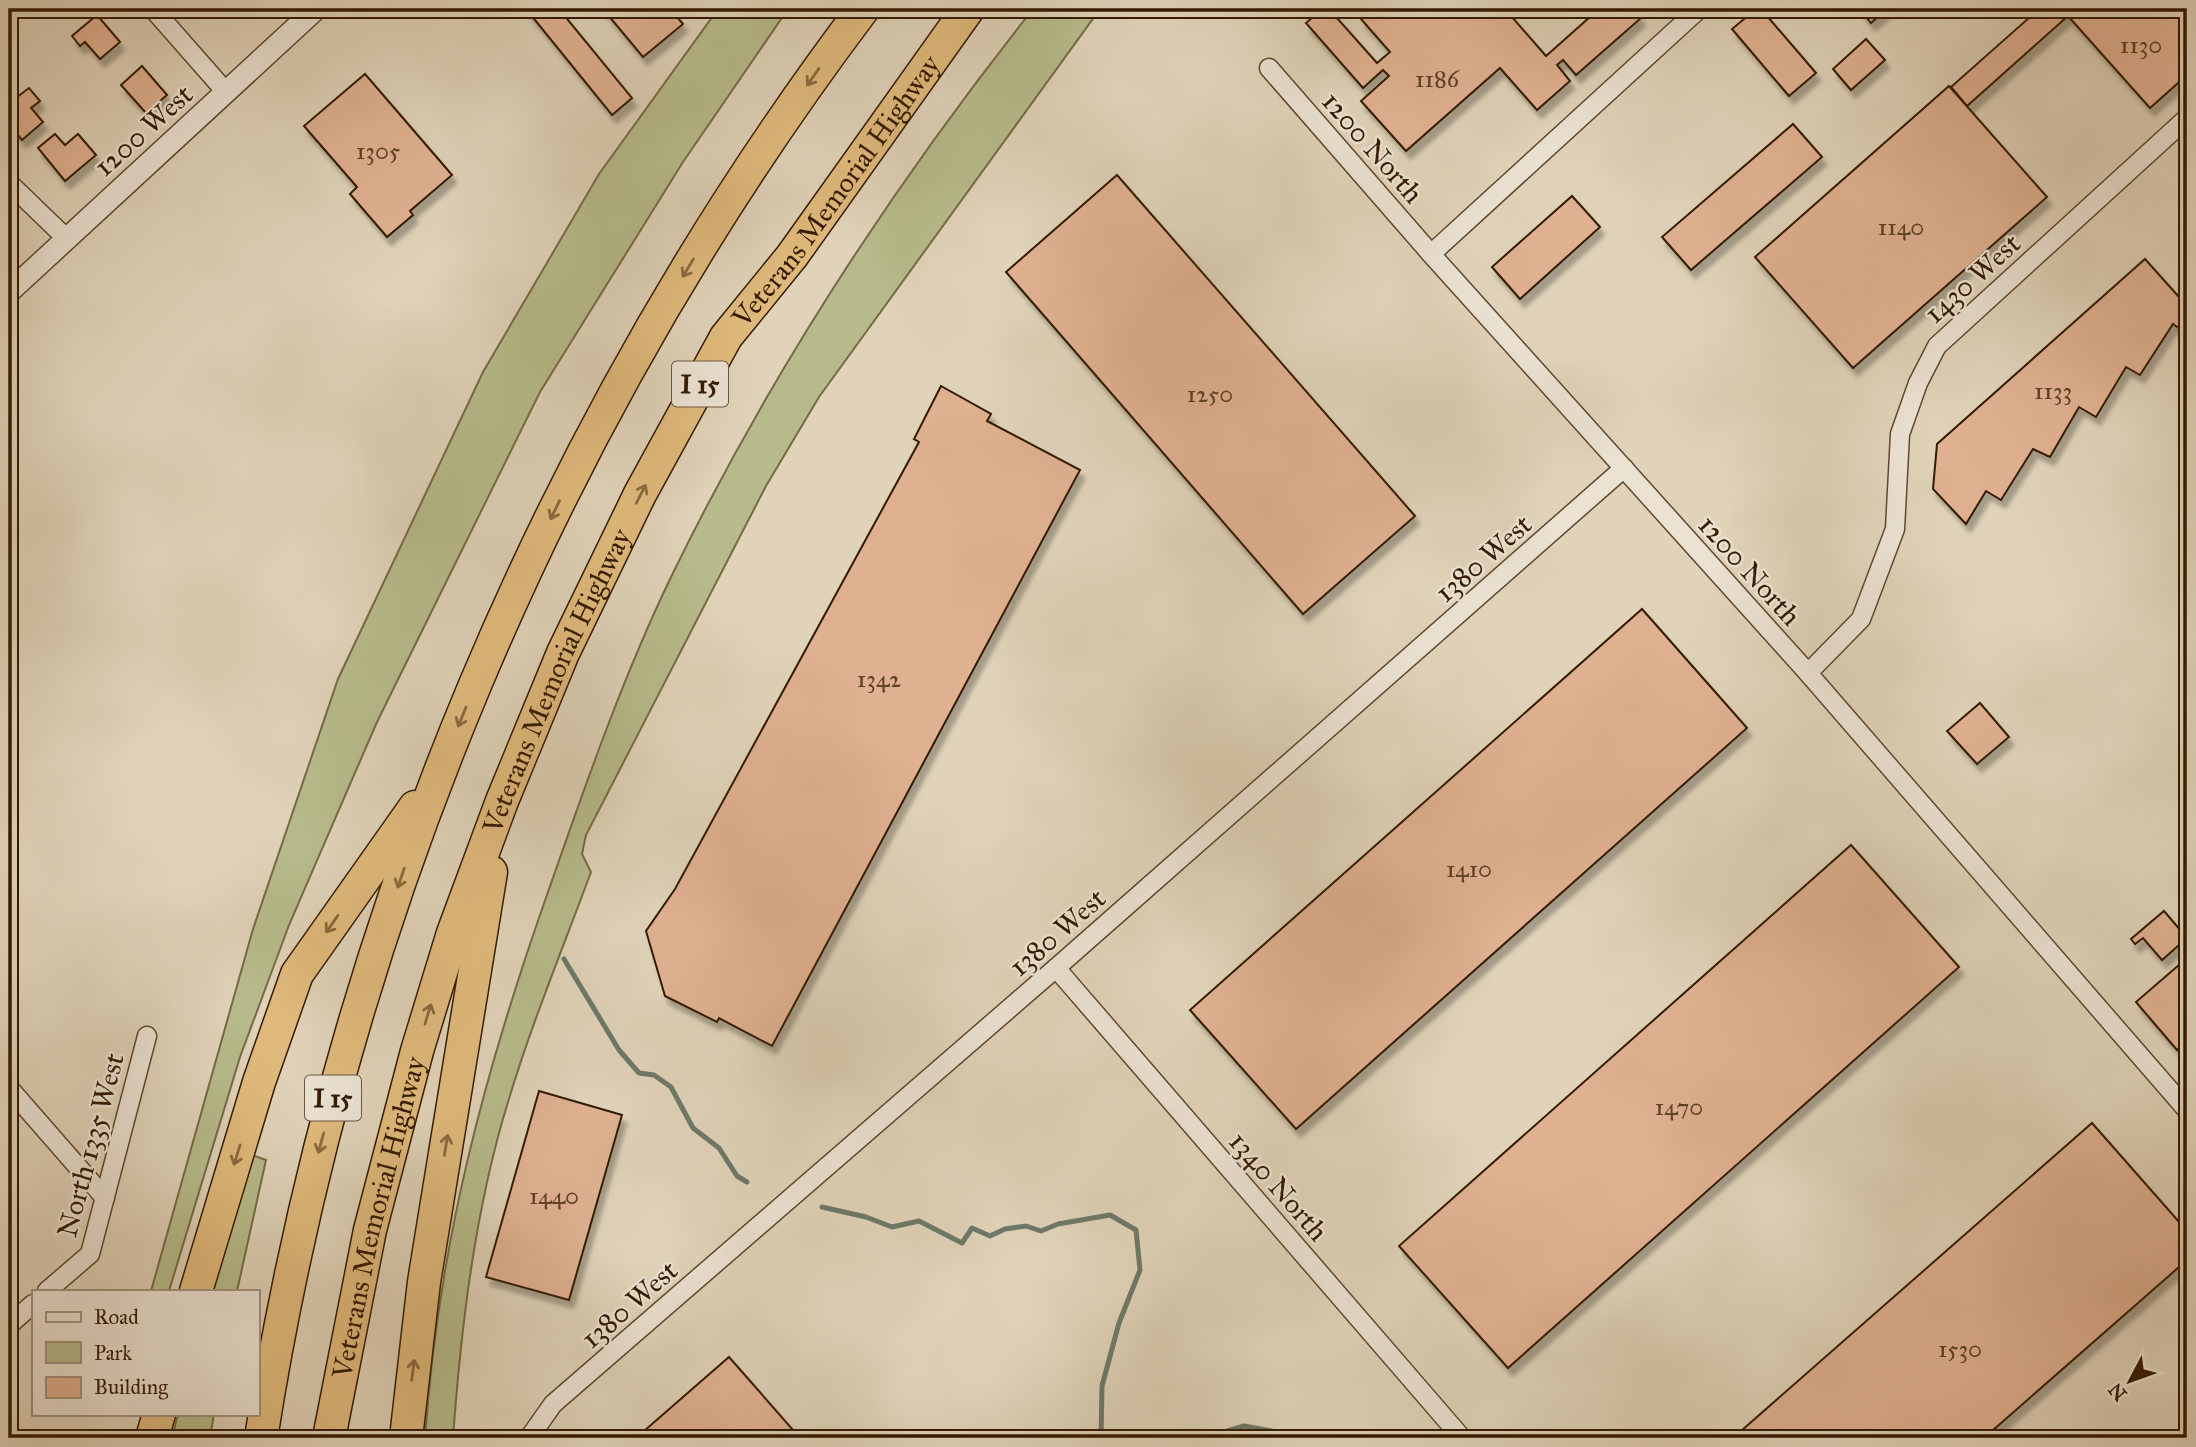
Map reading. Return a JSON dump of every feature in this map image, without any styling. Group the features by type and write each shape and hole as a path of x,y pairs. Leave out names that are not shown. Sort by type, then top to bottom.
{"highway":[{"name":"I 15","path":"261,1438 283,1313 330,1109 370,973 442,768 519,585 569,481 629,369 734,195 863,9"},
{"name":"Veterans Memorial Highway","path":"329,1438 370,1230 416,1051 453,933 502,801 564,653 604,566 726,337 792,256 968,9"},
{"path":"196,1290 259,1082 297,974 442,768"},
{"path":"406,1438 424,1282 502,801"},
{"path":"152,1438 158,1416"}],"street":[{"path":"153,9 226,92"},
{"name":"1200 West","path":"9,292 316,9"},
{"path":"1431,254 1692,11"},
{"name":"1200 North","path":"1269,68 1431,254 1808,673 2187,1110"},
{"name":"1430 West","path":"1808,673 1861,619 1895,529 1900,434 1918,383 1937,346 2187,118"},
{"path":"9,183 66,238"},
{"name":"1380 West","path":"529,1438 553,1404 1056,968 1624,468"},
{"name":"1340 North","path":"1056,968 1462,1438"},
{"name":"North 1335 West","path":"48,1290 90,1254 147,1036"},
{"path":"9,1088 104,1198"},
{"path":"9,1325 32,1305"}],"green space":[{"path":"718,9 788,9 683,162 540,392 377,722 289,925 240,1057 169,1290 151,1290 253,929 338,679 483,372 599,174"},
{"path":"1033,9 1100,9 819,397 766,486 586,835 582,854 591,872 537,1015 496,1143 471,1268 453,1438 425,1438 441,1297 467,1161 484,1094 548,892 637,652 672,575 750,426 837,282 932,143"},
{"path":"252,1155 266,1160 237,1290 212,1290"},
{"path":"178,1416 214,1416 210,1438 172,1438"}],"building":[{"path":"526,9 559,9 632,98 612,115"},
{"path":"603,9 670,9 683,24 643,57"},
{"path":"1322,9 1329,9 1377,63 1390,52 1361,19 1373,9 1505,9 1546,56 1599,9 1607,12 1611,9 1633,9 1641,18 1576,75 1563,60 1557,65 1570,81 1537,110 1500,68 1406,151 1361,101 1389,76 1383,70 1363,88 1306,23"},
{"path":"1756,9 1761,9 1816,73 1789,96 1732,29"},
{"path":"1860,9 1887,9 1871,23"},
{"path":"2039,9 2187,9 2187,75 2150,108 2068,16 1967,106 1951,87"},
{"path":"97,15 120,42 100,59 85,42 80,46 72,36"},
{"path":"1866,39 1885,60 1851,90 1833,69"},
{"path":"142,66 167,95 146,113 121,85"},
{"path":"365,74 452,175 410,211 413,215 387,237 350,194 357,187 304,126"},
{"path":"9,86 17,97 29,88 40,101 31,108 43,122 22,140 9,124"},
{"path":"1949,86 2047,197 1853,368 1755,257"},
{"path":"1793,124 1822,157 1691,270 1662,237"},
{"path":"55,134 65,145 78,134 96,155 65,181 38,148"},
{"path":"1117,175 1415,516 1303,614 1006,272"},
{"path":"1572,196 1600,227 1520,299 1492,267"},
{"path":"2145,259 2187,306 2187,334 2173,324 2140,375 2126,367 2096,417 2079,407 2050,457 2033,449 2001,500 1986,491 1966,524 1933,489 1937,444"},
{"path":"941,386 991,414 987,421 1080,470 772,1046 719,1018 717,1022 665,996 646,931 675,889 919,442 914,439"},
{"path":"1642,609 1747,728 1296,1129 1190,1010"},
{"path":"1980,703 2009,737 1977,764 1947,731"},
{"path":"1851,845 1959,967 1508,1368 1399,1246"},
{"path":"2164,911 2187,938 2162,960 2143,938 2135,944 2131,939"},
{"path":"2187,958 2187,1041 2177,1050 2136,1002"},
{"path":"539,1091 622,1115 569,1300 486,1277"},
{"path":"2092,1123 2187,1231 2187,1260 1984,1438 1733,1438"},
{"path":"729,1357 800,1438 636,1438"}],"waterway":[{"path":"564,959 619,1050 639,1073 654,1075 671,1087 693,1128 719,1148 737,1176 747,1182"},
{"path":"822,1207 866,1217 892,1227 919,1221 962,1243 972,1228 990,1236 1005,1229 1026,1226 1041,1231 1058,1224 1110,1215 1136,1230 1140,1270 1119,1323 1102,1386 1101,1438"},
{"path":"1204,1438 1244,1426 1283,1433 1314,1433 1321,1438"}]}
